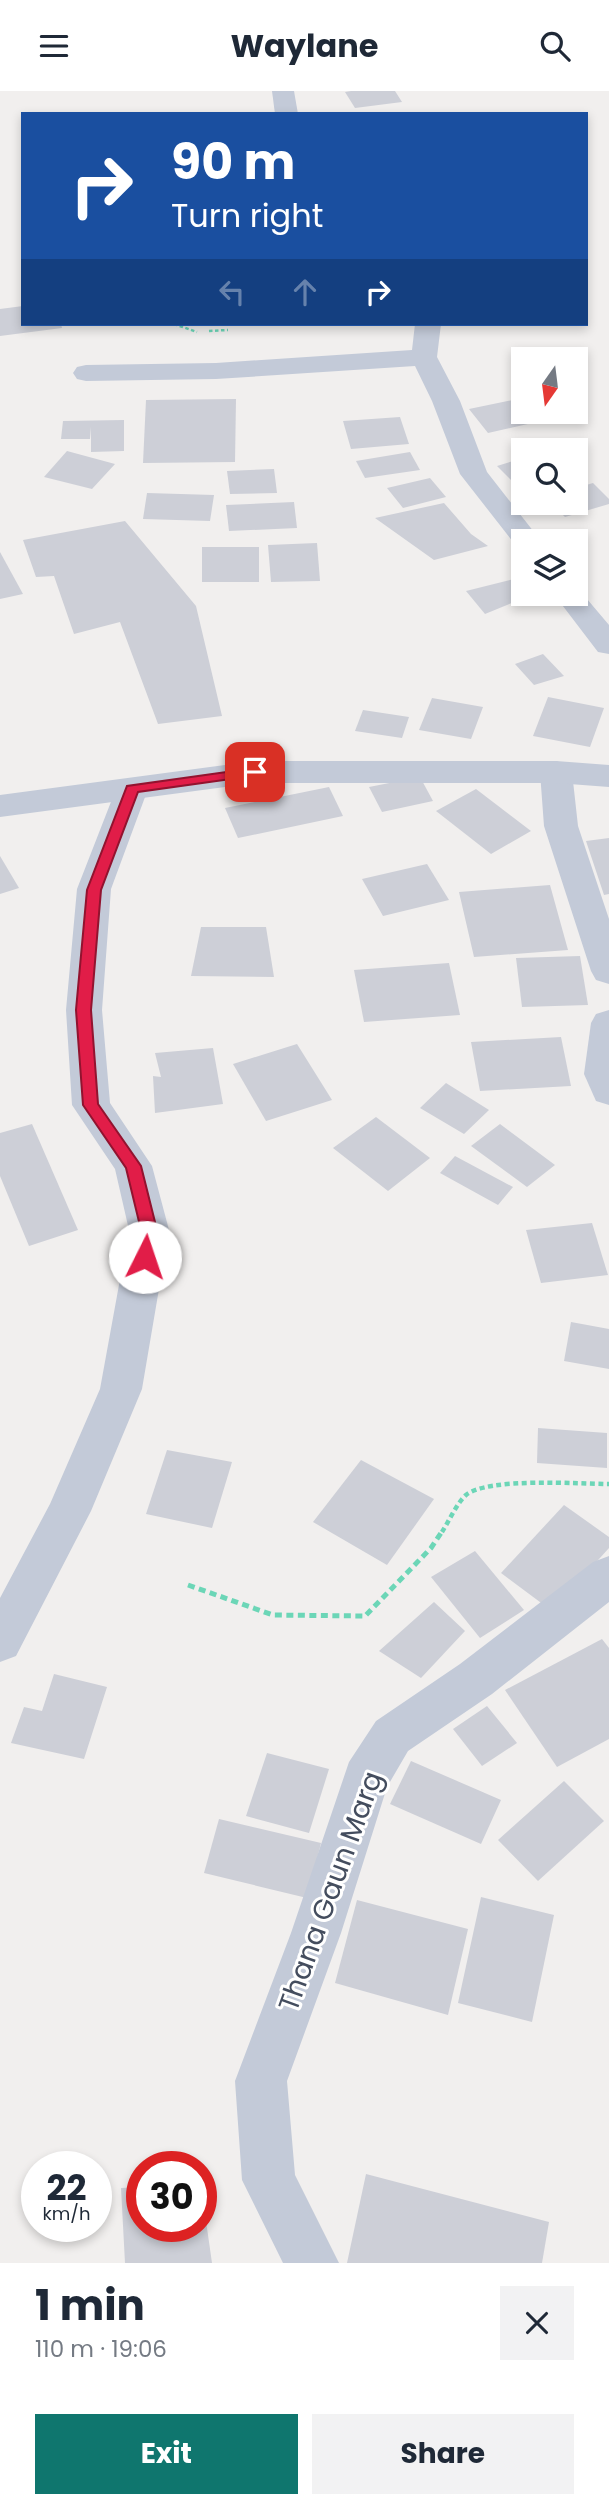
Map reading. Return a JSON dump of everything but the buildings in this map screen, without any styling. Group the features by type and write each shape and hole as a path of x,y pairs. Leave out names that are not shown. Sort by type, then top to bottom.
{"street":[{"path":"283,91 287,112"},
{"path":"428,326 424,357 446,401 474,474 518,529"},
{"path":"86,373 216,371 424,357"},
{"path":"578,606 609,645"},
{"path":"0,806 255,772 556,772 609,776"},
{"path":"556,772 561,826 609,971"},
{"path":"0,1641 69,1511 121,1389 149,1230 134,1166 91,1105 84,1010 94,890 132,789"},
{"path":"609,1023 601,1074 609,1091"},
{"name":"Thana Gaun Marg","path":"312,2263 269,2180 261,2081 316,1933 366,1778 392,1736 476,1679 609,1576"}],"path":[{"path":"188,1585 273,1615 365,1616 430,1548 467,1494 493,1486 517,1483 609,1484"}],"route":[{"path":"145,1257 149,1230 134,1166 91,1105 84,1010 94,890 132,789 255,772"}]}
